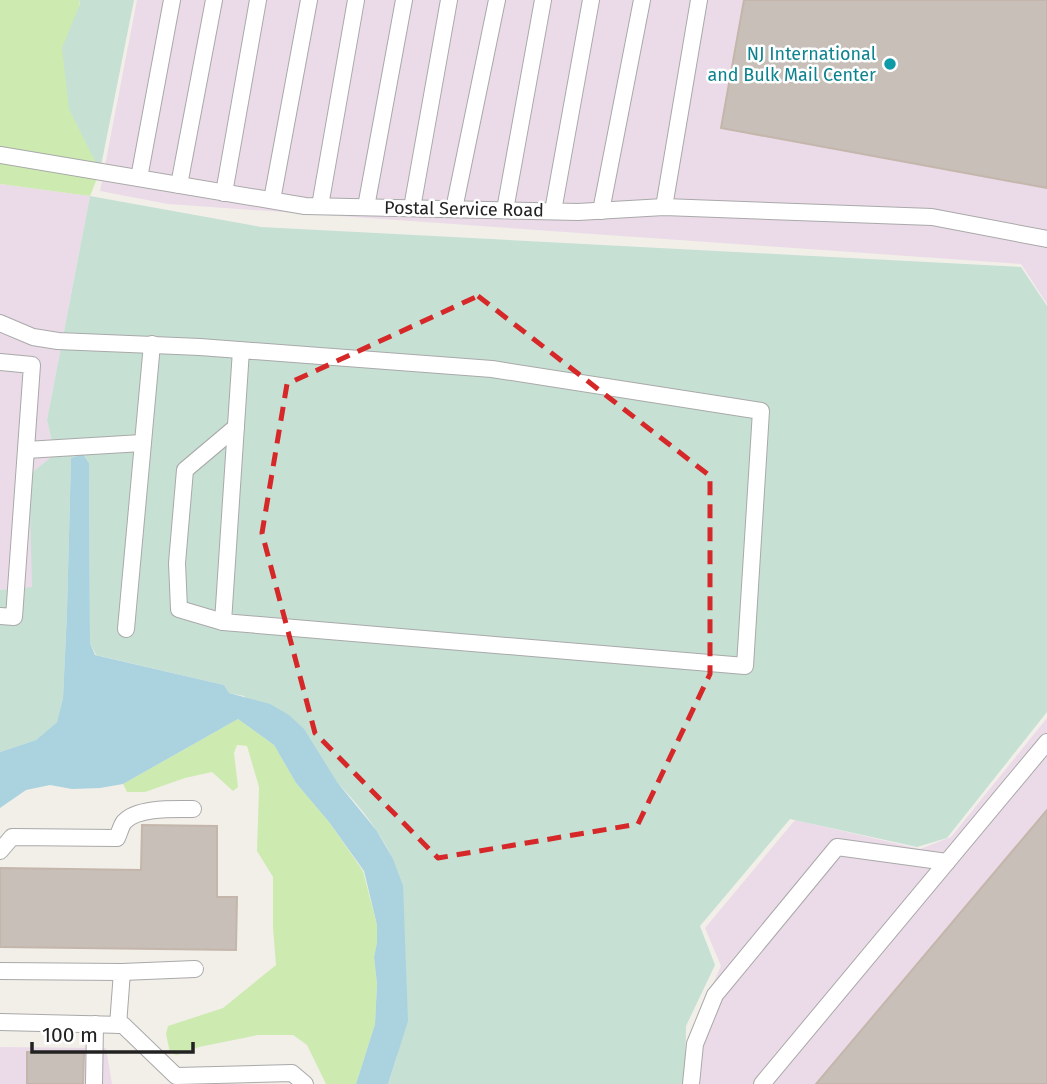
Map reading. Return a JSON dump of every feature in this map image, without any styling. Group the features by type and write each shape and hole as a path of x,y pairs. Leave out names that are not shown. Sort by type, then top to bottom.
{"street":[{"path":"139,178 172,0"},
{"path":"179,185 214,0"},
{"path":"224,192 258,0"},
{"path":"272,200 309,0"},
{"path":"320,206 356,0"},
{"path":"366,207 404,0"},
{"path":"412,208 449,0"},
{"path":"454,209 497,0"},
{"path":"505,210 542,0"},
{"path":"553,211 591,0"},
{"path":"601,211 642,0"},
{"path":"664,207 699,0"},
{"name":"Postal Service Road","path":"0,155 320,206 553,211 664,207 932,216 1047,239"},
{"path":"0,323 33,337 58,341 152,344 492,369 761,411 746,666 223,622 179,609 177,563 185,470 236,427"},
{"path":"126,629 152,344"},
{"path":"223,622 241,350"},
{"path":"0,362 32,365 14,617 0,616"},
{"path":"26,450 142,443"},
{"path":"762,1084 1047,742"},
{"path":"0,851 12,837 117,838 124,822 136,814 193,809"},
{"path":"691,1084 695,1044 715,995 837,847 947,862"},
{"path":"0,971 122,972 195,968"},
{"path":"120,1025 122,972"},
{"path":"0,1022 120,1025 177,1080 292,1073 305,1084"},
{"path":"94,1084 95,1024"}],"highlighted area":[{"path":"478,296 710,476 710,674 638,824 438,858 315,733 262,533 287,384"}],"shaded area":[{"name":"NJ International and Bulk Mail Center","path":"137,0 1047,0 1047,304 1021,264 168,204 100,191"},
{"path":"0,184 90,196 47,420 55,454 29,476 33,588 0,590"},
{"path":"1047,718 1047,1084 688,1084 702,1008 721,966 705,928 795,820 920,849 951,837"},
{"path":"0,1047 106,1048 112,1084 0,1084"}],"green space":[{"path":"0,0 79,0 100,171 90,196 0,184"},
{"path":"79,0 134,0 100,171 69,109 62,48 80,4"},
{"path":"90,196 261,227 1021,267 1047,306 1047,712 947,838 917,847 790,819 700,926 715,965 686,1026 685,1084 388,1084 397,1056 403,885 385,844 348,794 315,760 244,696 229,693 224,685 96,655 90,643 89,463 83,454 71,458 63,698 57,722 36,740 0,752 0,590 32,587 29,475 55,454 47,420"},
{"path":"238,719 274,745 296,783 329,822 363,871 377,925 374,957 377,984 375,1024 356,1084 326,1084 307,1045 293,1035 258,1035 199,1047 177,1055 170,1053 166,1034 168,1026 223,1008 276,965 273,877 257,851 259,787 247,746 237,745 234,753 238,787 233,791 212,772 145,792 127,792 123,784"}],"water":[{"path":"83,454 89,463 90,643 95,655 224,685 229,693 270,704 289,715 304,729 337,782 377,831 393,859 403,885 408,1021 388,1084 356,1084 375,1024 377,984 374,957 377,925 364,871 329,822 296,783 274,745 238,719 123,784 72,789 50,785 26,790 0,808 0,752 36,740 57,722 63,698 71,458"}],"building":[{"name":"NJ International and Bulk Mail Center","path":"744,0 1047,0 1047,188 721,128"},
{"path":"1047,810 1047,1084 816,1084"},
{"path":"142,825 217,826 217,897 237,897 236,950 0,947 0,868 141,870"},
{"path":"27,1052 84,1053 83,1084 27,1084"}],"place":[{"name":"NJ International and Bulk Mail Center","path":"890,64"}]}
